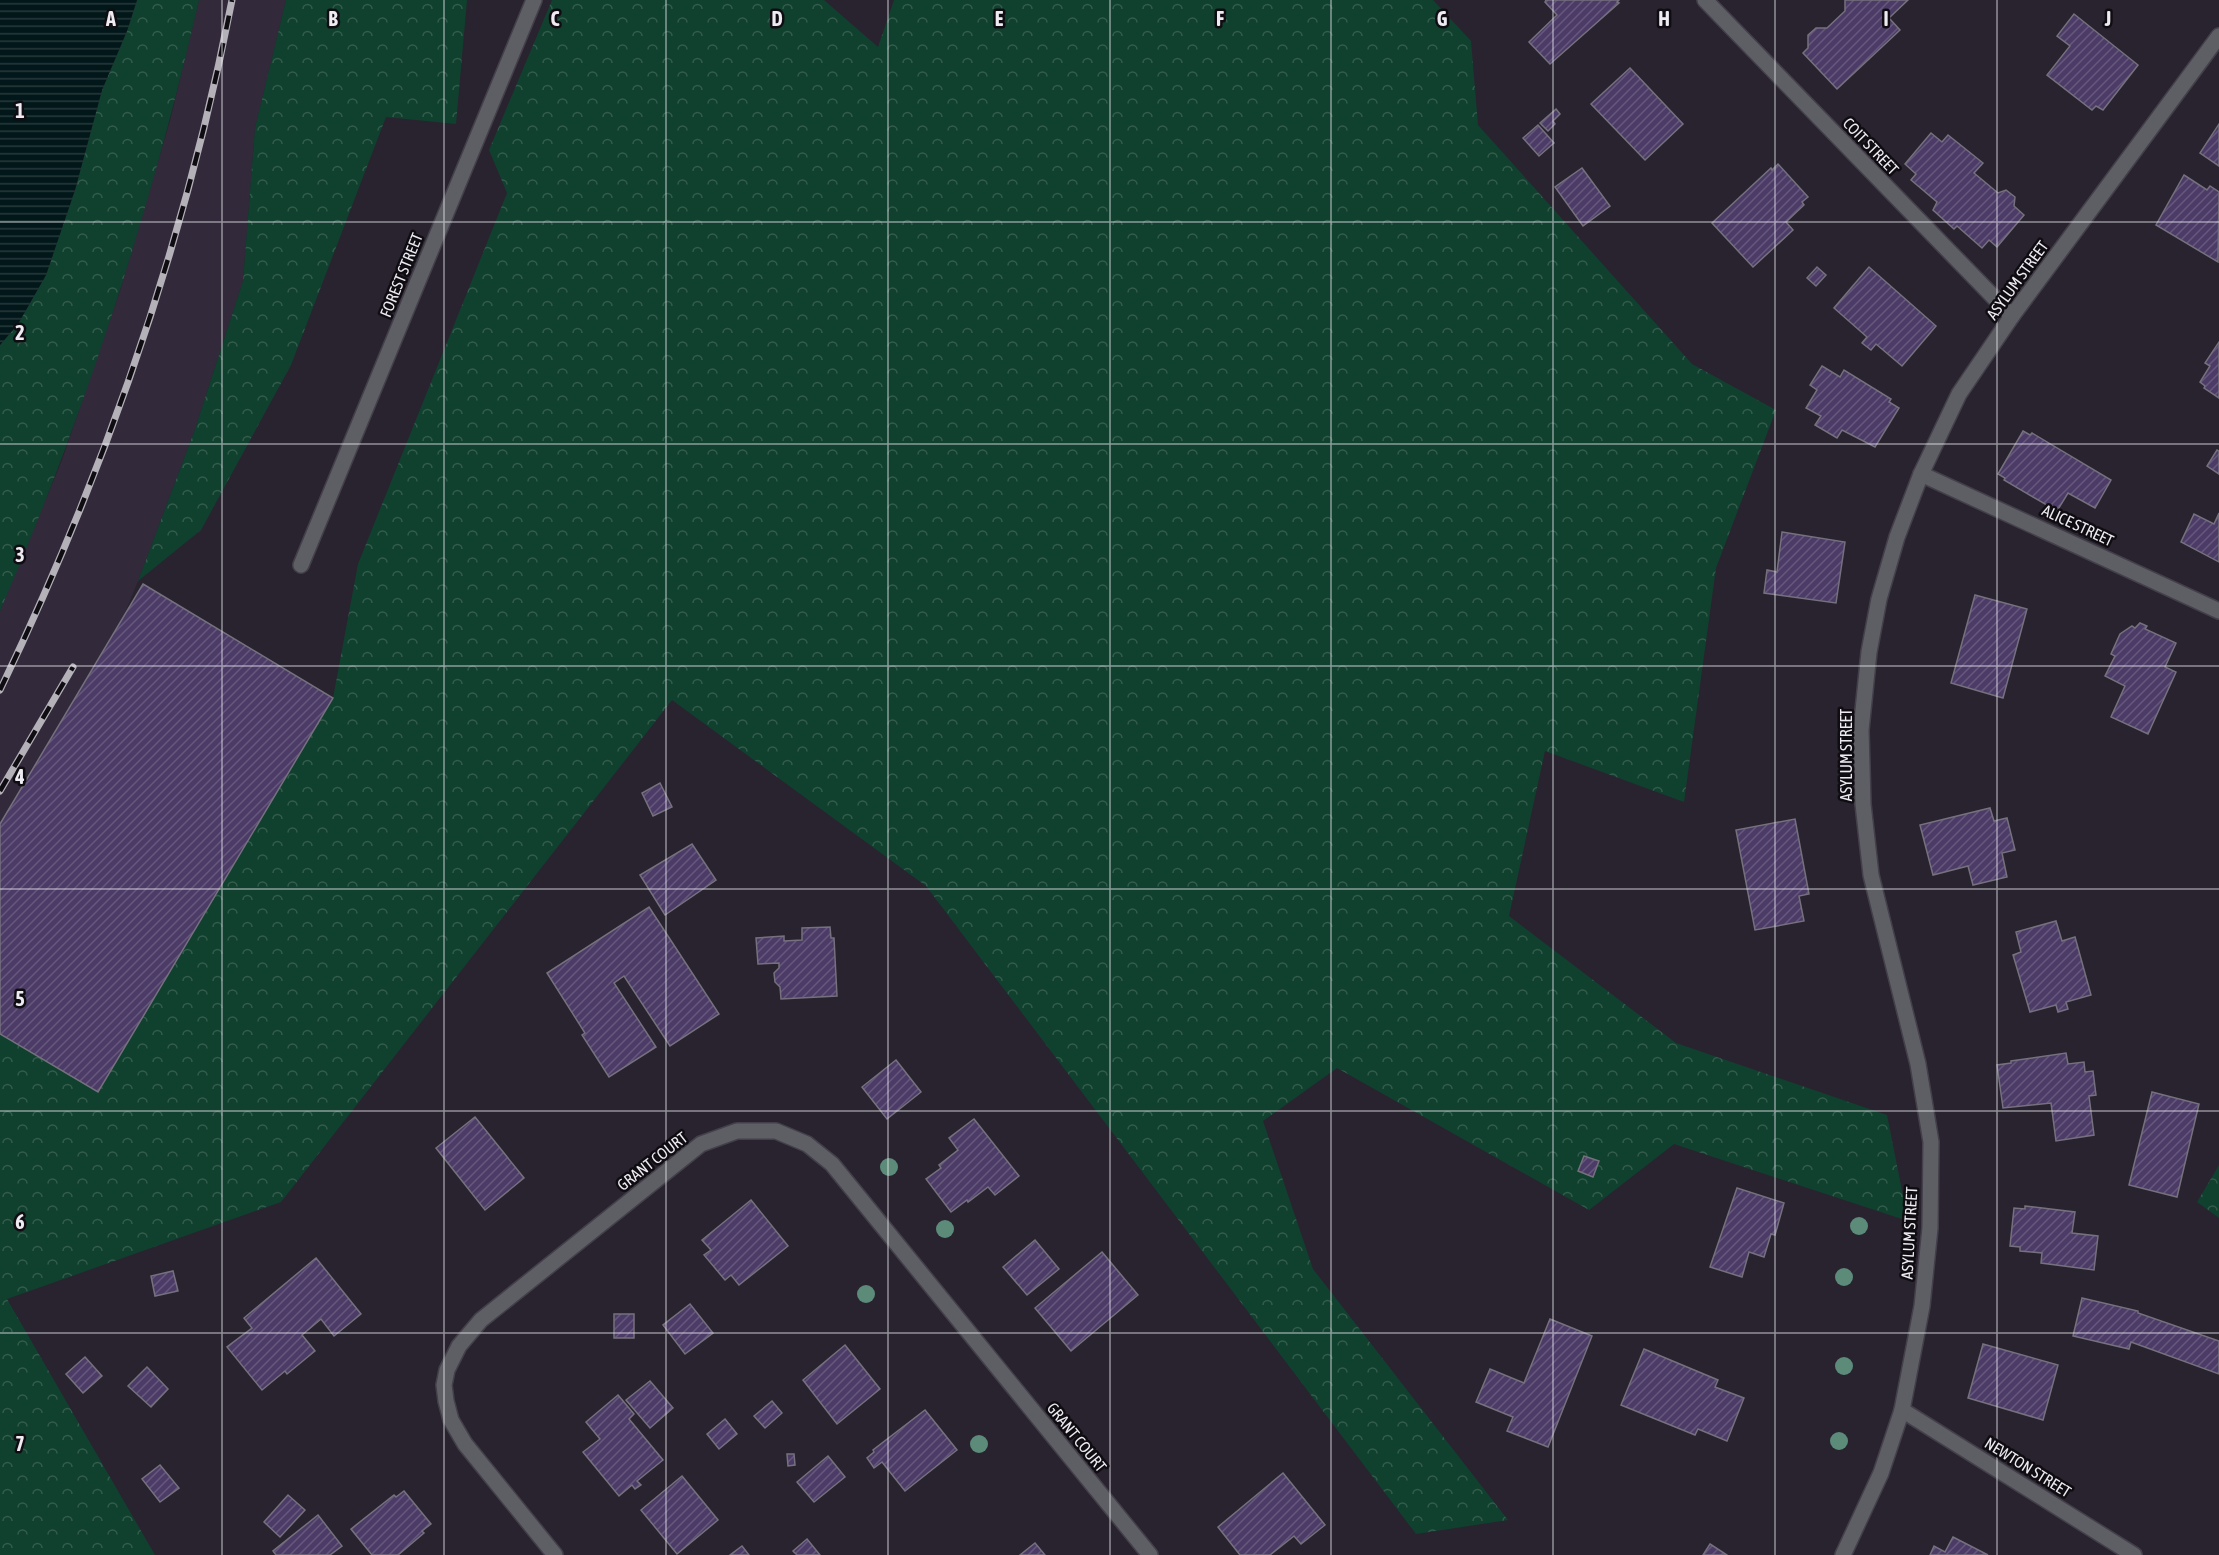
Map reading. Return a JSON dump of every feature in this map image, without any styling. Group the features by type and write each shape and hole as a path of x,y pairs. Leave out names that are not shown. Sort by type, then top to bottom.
{"street":[{"name":"FOREST STREET","path":"301,565 534,0"},
{"name":"COIT STREET","path":"1705,0 2012,316"},
{"name":"ASYLUM STREET","path":"1843,1555 1881,1473 1902,1410 1922,1306 1930,1228 1931,1142 1918,1064 1871,875 1863,804 1861,730 1869,652 1879,599 1897,537 1921,474 1959,394 2012,316 2219,36"},
{"name":"ALICE STREET","path":"1921,474 2219,611"},
{"name":"GRANT COURT","path":"555,1555 465,1444 451,1420 444,1385 447,1370 459,1346 481,1320 701,1144 737,1131 776,1131 807,1144 832,1164 1150,1555"},
{"name":"NEWTON STREET","path":"1902,1410 2134,1555"}],"shaded area":[{"path":"0,0 137,0 127,31 102,90 75,190 46,275 18,324 0,345"},
{"path":"199,0 286,0 255,128 243,281 194,432 118,630 0,874 0,611 62,460 120,291 170,121"}],"green space":[{"path":"137,0 199,0 160,156 113,310 60,462 0,611 0,345 18,324 46,275 75,190 102,90 127,31"},
{"path":"286,0 467,0 456,124 386,117 291,365 201,530 138,581 194,432 243,281 255,128"},
{"path":"552,0 824,0 878,47 894,0 1433,0 1471,41 1478,125 1692,364 1776,410 1716,568 1684,802 1545,751 1509,916 1676,1043 1887,1115 1908,1221 1674,1144 1589,1210 1337,1068 1263,1121 1313,1269 1508,1520 1416,1534 926,886 672,700 281,1202 7,1299 155,1555 0,1555 0,1034 98,1092 333,698 358,564 507,193 489,150"},
{"path":"2219,1165 2219,1218 2197,1202"}],"building":[{"path":"1546,0 1619,0 1617,2 1619,3 1550,64 1529,42 1557,15 1545,2"},
{"path":"1845,0 1908,0 1889,18 1900,30 1837,89 1803,53 1808,48 1808,35 1816,28 1827,28 1845,11"},
{"path":"2074,14 2138,65 2103,110 2096,106 2092,110 2047,75 2070,46 2057,36"},
{"path":"1630,68 1683,124 1645,160 1591,104"},
{"path":"1556,109 1560,114 1548,131 1540,123"},
{"path":"2219,124 2219,166 2200,153"},
{"path":"1538,125 1554,143 1539,156 1523,138"},
{"path":"1931,133 1942,142 1948,135 1983,163 1974,173 1998,193 2006,190 2015,197 2014,206 2024,215 1997,247 1989,240 1982,248 1957,226 1954,229 1933,210 1937,202 1911,180 1916,174 1905,164"},
{"path":"1778,164 1808,197 1802,202 1804,205 1786,222 1793,230 1753,267 1712,223"},
{"path":"1582,168 1610,206 1583,226 1555,187"},
{"path":"2184,175 2207,190 2210,186 2219,192 2218,262 2156,225"},
{"path":"1817,267 1826,275 1816,286 1807,278"},
{"path":"1869,267 1936,326 1902,366 1876,344 1871,350 1862,343 1867,337 1834,308"},
{"path":"2219,342 2219,398 2204,388 2205,386 2200,382 2210,366 2205,363"},
{"path":"1822,366 1840,377 1844,370 1891,399 1889,402 1899,408 1875,447 1842,430 1837,438 1815,425 1821,416 1806,408 1817,390 1810,385"},
{"path":"2023,431 2030,435 2032,433 2111,480 2095,508 2068,493 2057,511 2004,480 2005,478 1998,474"},
{"path":"2217,450 2219,451 2219,474 2207,466"},
{"path":"2219,513 2219,562 2181,542 2194,514 2214,524"},
{"path":"1782,532 1845,542 1836,603 1764,593 1767,570 1777,572"},
{"path":"143,584 333,698 98,1092 0,1034 0,824"},
{"path":"1975,595 2027,609 2003,698 1951,683"},
{"path":"2140,623 2147,626 2145,629 2176,643 2165,667 2176,672 2148,734 2111,717 2125,686 2105,676 2115,656 2111,654 2120,634 2132,626 2135,628"},
{"path":"660,783 672,807 653,816 642,793"},
{"path":"1990,808 1994,821 2007,818 2015,850 2002,853 2007,877 1973,885 1968,866 1933,875 1920,825"},
{"path":"1795,819 1809,894 1799,896 1804,921 1755,930 1736,830"},
{"path":"692,844 716,880 665,915 640,875"},
{"path":"649,907 719,1014 670,1046 624,976 614,983 656,1047 609,1077 582,1035 585,1033 547,973"},
{"path":"2056,921 2062,941 2075,937 2091,995 2066,1002 2068,1009 2058,1012 2056,1005 2030,1012 2013,955 2021,952 2016,932"},
{"path":"830,927 831,938 834,938 837,996 781,999 780,987 775,982 774,973 779,968 779,963 758,964 756,938 784,936 784,941 802,940 802,928"},
{"path":"2066,1053 2068,1064 2084,1062 2085,1072 2093,1071 2096,1095 2089,1096 2094,1135 2056,1141 2051,1103 2003,1108 1997,1065"},
{"path":"896,1060 921,1092 887,1119 862,1087"},
{"path":"2152,1092 2199,1104 2177,1197 2129,1185"},
{"path":"475,1117 524,1178 485,1210 436,1148"},
{"path":"974,1119 1019,1176 995,1195 988,1187 951,1212 926,1179 941,1168 939,1165 958,1150 949,1138"},
{"path":"1584,1156 1599,1161 1593,1177 1578,1171"},
{"path":"1737,1188 1784,1203 1775,1235 1771,1234 1764,1257 1749,1252 1742,1277 1710,1267"},
{"path":"751,1200 788,1246 739,1285 731,1275 725,1280 704,1255 711,1250 702,1240"},
{"path":"2025,1206 2075,1212 2072,1233 2098,1236 2094,1270 2041,1263 2042,1253 2020,1251 2020,1247 2010,1246 2014,1208 2025,1209"},
{"path":"1035,1240 1059,1269 1027,1295 1003,1267"},
{"path":"1102,1252 1138,1295 1071,1351 1035,1308"},
{"path":"316,1258 361,1314 334,1336 321,1319 302,1335 315,1351 287,1374 285,1371 262,1390 227,1347 252,1328 244,1318"},
{"path":"173,1271 178,1291 155,1296 151,1276"},
{"path":"2082,1298 2138,1311 2138,1313 2219,1341 2219,1374 2131,1342 2129,1349 2073,1336"},
{"path":"690,1304 713,1333 685,1354 663,1325"},
{"path":"614,1314 634,1314 634,1338 614,1338"},
{"path":"1550,1319 1592,1336 1548,1447 1507,1431 1513,1417 1476,1402 1490,1369 1524,1383"},
{"path":"1983,1344 2058,1365 2043,1420 1968,1398"},
{"path":"845,1345 880,1389 837,1424 803,1380"},
{"path":"1644,1349 1718,1380 1715,1387 1744,1398 1727,1441 1698,1429 1695,1435 1621,1405"},
{"path":"85,1357 102,1376 83,1393 66,1374"},
{"path":"147,1367 168,1389 151,1407 128,1386"},
{"path":"650,1381 673,1408 650,1428 626,1400"},
{"path":"618,1395 634,1414 629,1419 663,1460 637,1481 641,1485 635,1489 632,1485 619,1496 583,1452 600,1439 586,1422"},
{"path":"772,1401 782,1413 765,1428 754,1416"},
{"path":"925,1410 957,1450 905,1491 882,1462 874,1468 867,1458 874,1452 873,1450"},
{"path":"725,1419 737,1434 719,1449 707,1434"},
{"path":"787,1454 794,1454 795,1465 788,1466"},
{"path":"828,1456 845,1477 814,1502 797,1482"},
{"path":"160,1465 179,1488 160,1502 142,1479"},
{"path":"1283,1473 1325,1525 1301,1544 1294,1536 1270,1555 1240,1555 1218,1527"},
{"path":"682,1476 718,1520 677,1554 641,1510"},
{"path":"404,1491 431,1524 398,1555 372,1555 351,1529 394,1495 396,1497"},
{"path":"288,1495 305,1510 280,1537 264,1522"},
{"path":"318,1515 342,1546 330,1555 276,1555 273,1551"},
{"path":"1953,1537 1988,1555 1930,1555 1934,1546 1945,1552"},
{"path":"807,1539 820,1555 797,1555 793,1551"},
{"path":"1035,1543 1045,1555 1020,1555"},
{"path":"1710,1544 1727,1555 1703,1555"},
{"path":"742,1546 749,1555 730,1555"}],"railway":[{"path":"0,690 74,524 138,352 191,178 232,0"},
{"path":"0,791 73,667"}]}
